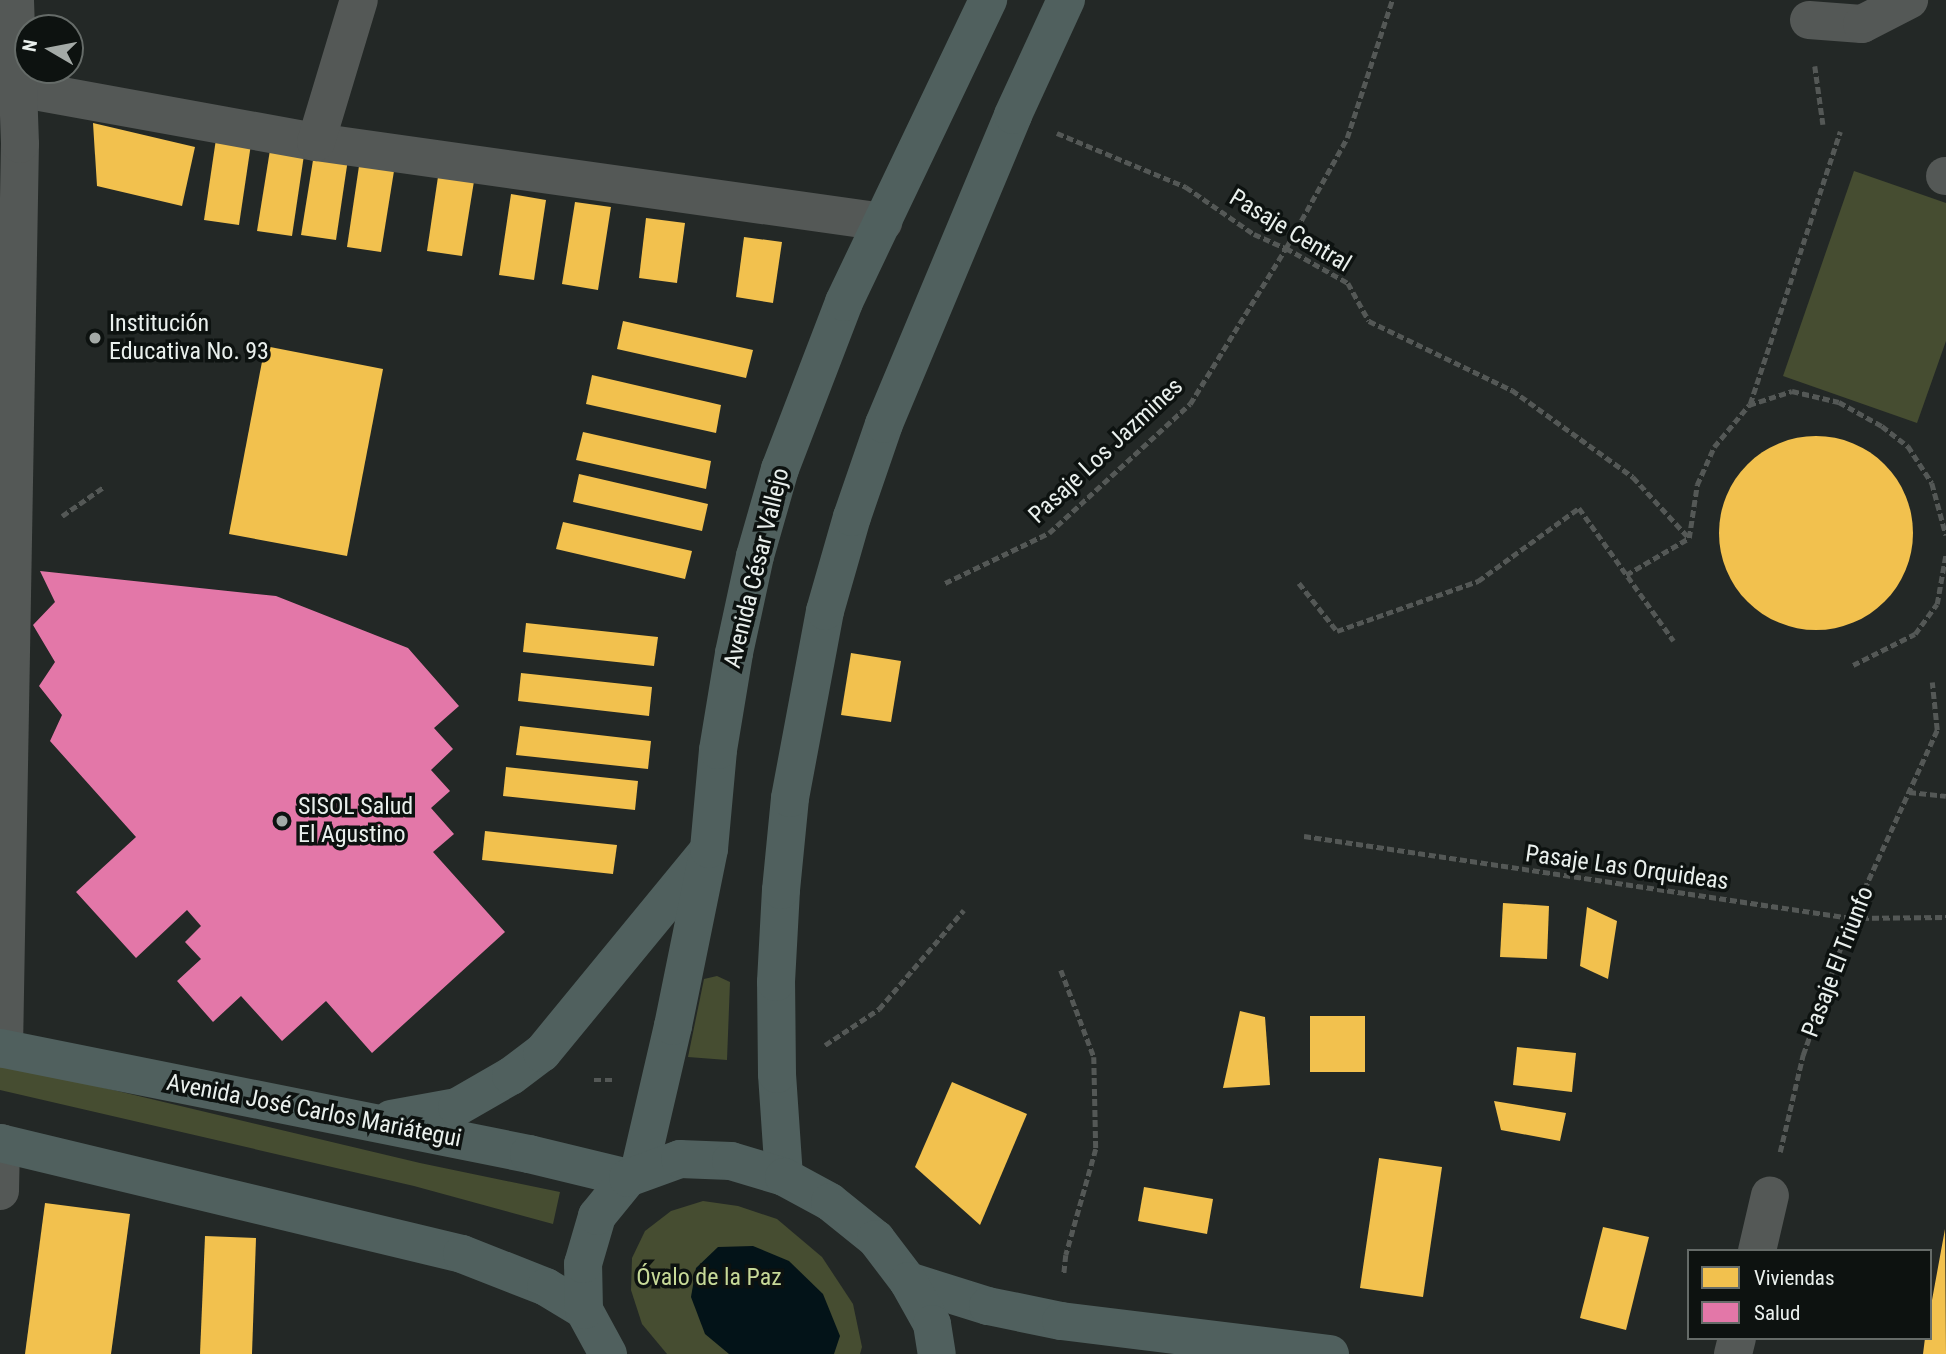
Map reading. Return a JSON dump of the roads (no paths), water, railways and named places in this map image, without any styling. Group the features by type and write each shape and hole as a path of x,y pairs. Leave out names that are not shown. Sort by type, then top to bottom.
{"main road":[{"name":"Avenida César Vallejo","path":"633,1175 673,1026 709,849 719,750 734,653 762,531 780,469 844,302 988,0"},
{"path":"785,1177 777,1074 777,969 790,798 808,692 841,557 884,424 1013,115 1066,0"},
{"path":"370,1122 457,1107 512,1076 542,1053 709,849"},
{"name":"Avenida José Carlos Mariátegui","path":"2,1049 633,1175"},
{"path":"1,1143 462,1254 546,1287 584,1310"},
{"path":"608,1354 584,1310 583,1264 597,1216 633,1175 680,1159 731,1161 785,1177 830,1202 876,1239 908,1281 932,1324 937,1354"},
{"path":"908,1281 988,1306 1061,1321 1330,1354"}],"street":[{"path":"2,1049 6,550 18,88 15,0"},
{"path":"316,142 359,0"},
{"path":"1809,20 1862,24 1909,0"},
{"path":"18,88 316,142 883,222"},
{"path":"0,1191 1,1143"},
{"path":"1757,1249 1770,1195"}],"place":[{"name":"Institución Educativa No. 93","path":"95,338"},
{"name":"SISOL Salud El Agustino","path":"282,821"}],"park label":[{"name":"Óvalo de la Paz","path":"709,1278"}]}
